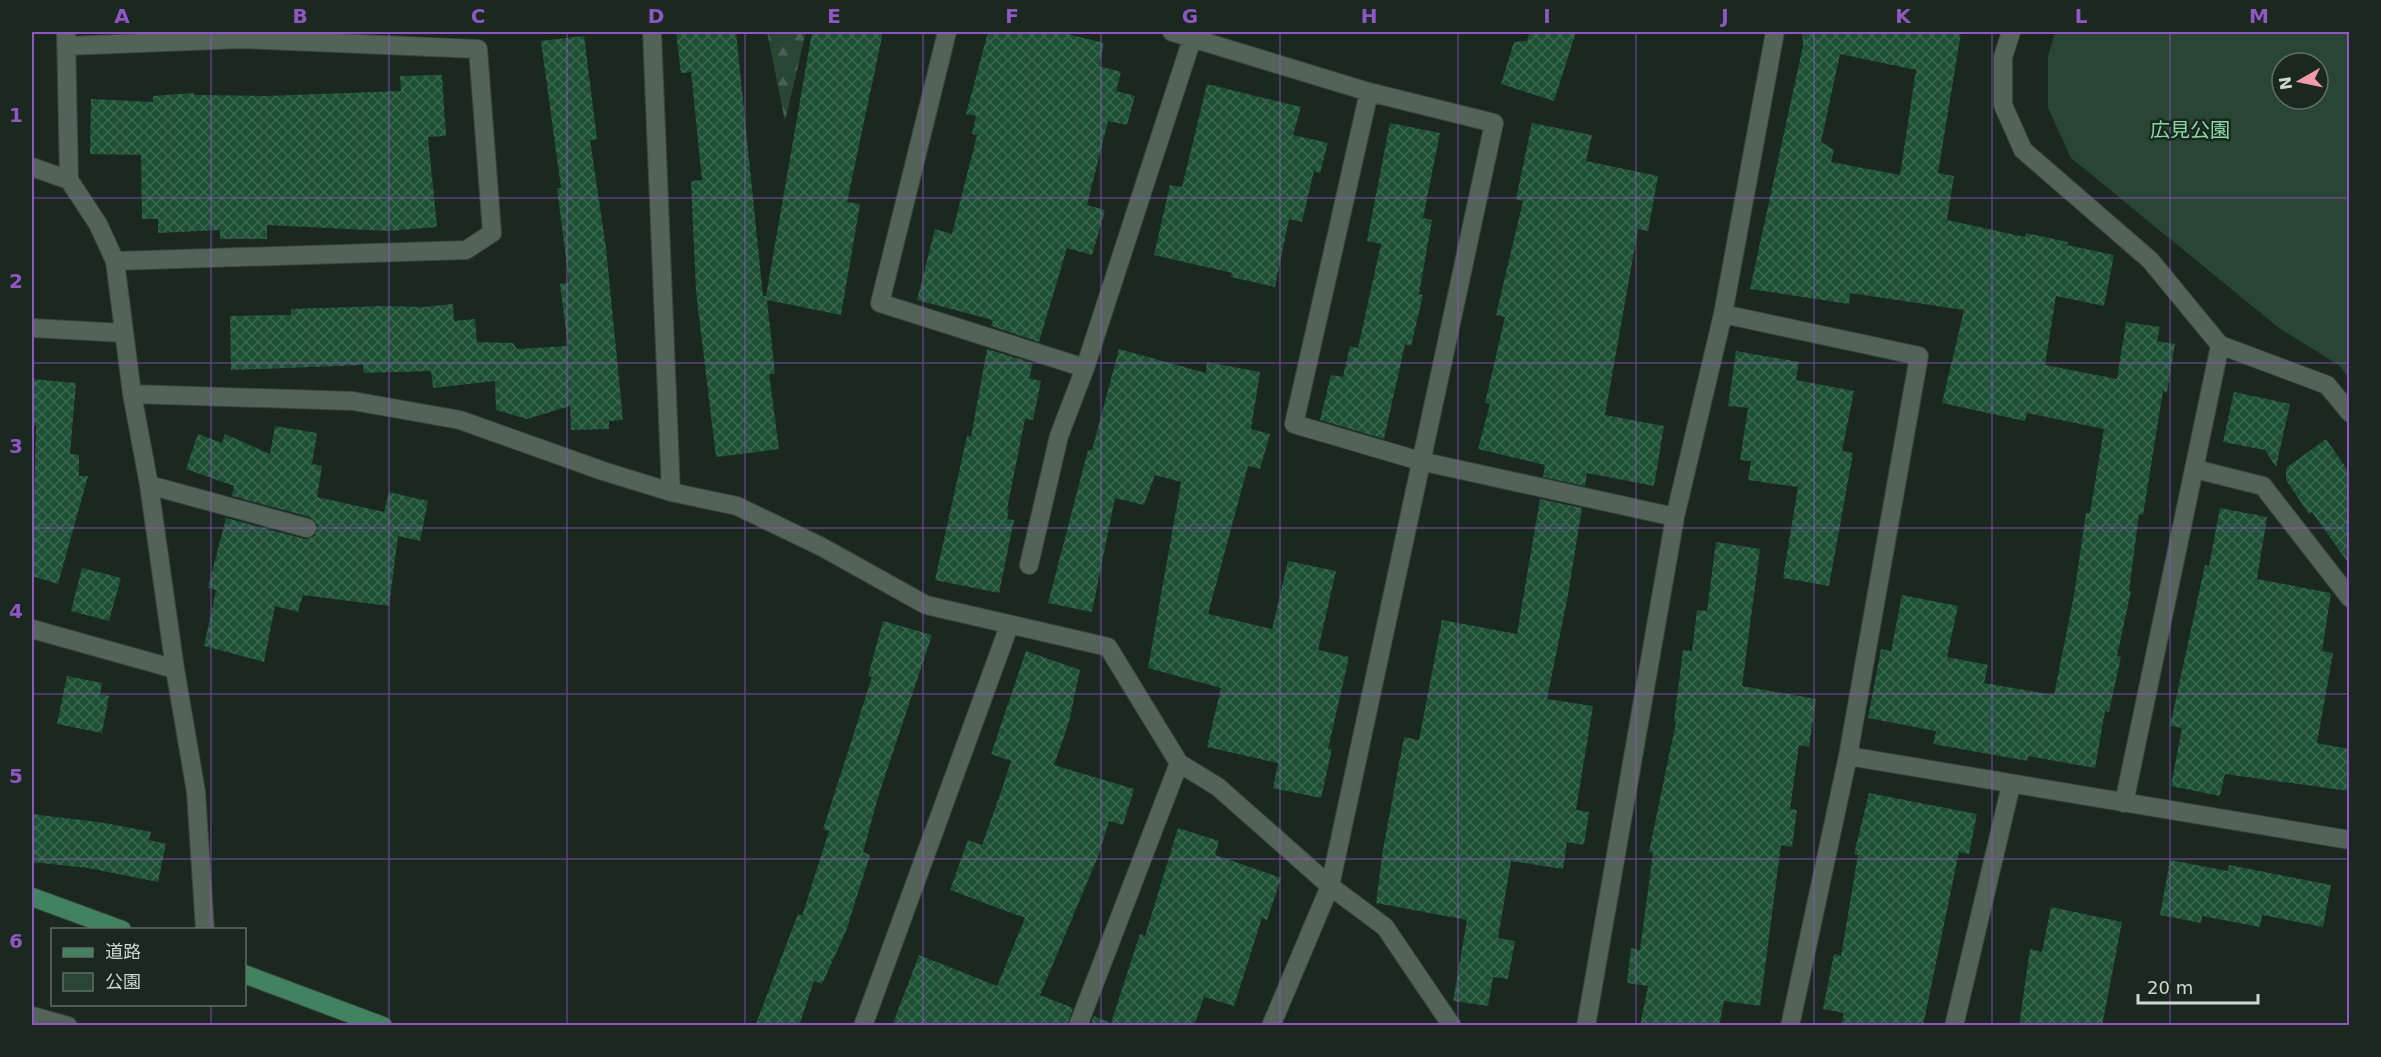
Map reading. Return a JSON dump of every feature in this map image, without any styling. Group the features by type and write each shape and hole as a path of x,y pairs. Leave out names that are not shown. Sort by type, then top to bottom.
{"main road":[{"path":"32,897 117,928"},
{"path":"246,975 382,1026"}],"street":[{"path":"652,32 670,492"},
{"path":"947,32 880,303 1084,368"},
{"path":"1172,32 1369,92 1494,123 1330,886 1271,1026"},
{"path":"1586,1026 1675,517 1723,314 1775,32"},
{"path":"2011,32 2003,57 2003,105 2023,150 2150,260 2220,345 2327,385 2349,413"},
{"path":"115,261 466,250 492,233 478,49 242,35 66,39 69,180 98,224 115,261 132,394 149,485 175,669 196,792 205,928"},
{"path":"1029,565 1059,436 1084,368 1192,39"},
{"path":"1369,92 1294,424 1420,461 1675,517"},
{"path":"32,167 69,180"},
{"path":"1723,314 1919,356 1848,756 1790,1026"},
{"path":"32,328 124,333"},
{"path":"2124,802 2220,345"},
{"path":"132,394 353,401 460,420 670,492 737,506 822,547 926,605 1108,647 1179,763 1218,787 1330,886 1385,927 1452,1026"},
{"path":"2195,470 2263,486 2349,598"},
{"path":"149,485 307,528"},
{"path":"863,1026 1009,626"},
{"path":"32,629 175,669"},
{"path":"1848,756 2349,840"},
{"path":"1078,1026 1179,763"},
{"path":"1954,1026 2011,785"},
{"path":"32,1016 68,1026"}],"green space":[{"path":"767,32 806,32 785,121"},
{"name":"広見公園","path":"2055,32 2349,32 2349,378 2340,366 2279,328 2071,158 2048,108 2048,56"}],"building":[{"path":"676,32 736,32 763,296 766,296 812,32 883,32 847,202 860,204 841,315 767,300 775,374 769,374 779,449 716,457 696,291 691,181 702,180 691,72 681,73"},
{"path":"988,32 1059,32 1104,43 1099,66 1121,72 1116,91 1135,96 1127,125 1108,121 1087,205 1105,210 1092,255 1067,248 1039,342 991,326 993,320 917,300 935,229 952,234 977,135 972,134 976,116 966,114"},
{"path":"1530,32 1576,32 1554,101 1501,84 1514,42 1527,41"},
{"path":"1802,32 1961,32 1938,173 1954,176 1947,220 2025,237 2026,233 2114,255 2104,306 2056,296 2045,365 2117,379 2126,322 2160,327 2157,341 2175,344 2167,392 2163,391 2143,515 2139,514 2129,591 2131,591 2117,656 2121,657 2109,712 2105,711 2095,768 2028,756 2028,761 1933,744 1936,731 1868,718 1881,649 1891,651 1902,595 1958,606 1947,657 1988,665 1984,683 2054,695 2074,595 2086,513 2090,513 2104,429 2027,413 2025,421 1942,403 1964,310 1850,293 1849,304 1750,289 1803,46","holes":["1840,54 1916,70 1900,175 1831,162 1834,150 1821,142"]},
{"path":"584,36 597,139 590,140 606,248 623,420 609,421 609,429 571,430 570,406 527,419 496,410 495,381 433,388 431,371 364,373 363,365 231,370 230,316 291,315 291,309 423,307 453,304 454,321 475,319 477,342 513,343 517,349 568,346 560,284 569,282 557,188 561,188 541,41"},
{"path":"442,75 446,136 428,137 437,227 388,231 267,225 267,239 220,239 220,230 158,233 158,219 142,219 141,155 90,154 91,99 153,102 153,96 194,93 194,95 266,96 401,91 400,76"},
{"path":"1207,84 1301,107 1293,135 1328,143 1320,173 1314,171 1302,222 1289,219 1275,287 1231,277 1232,273 1154,255 1170,185 1182,187"},
{"path":"1390,123 1440,133 1423,218 1432,220 1419,294 1423,295 1411,346 1405,344 1384,439 1320,420 1331,375 1343,377 1350,346 1358,348 1381,244 1367,241"},
{"path":"1532,123 1592,135 1586,161 1658,176 1648,231 1638,229 1605,415 1664,426 1654,486 1587,473 1585,486 1543,477 1545,465 1478,449 1490,404 1485,403 1505,317 1496,315 1523,201 1516,199"},
{"path":"987,349 1033,363 1029,378 1041,381 1033,420 1025,419 1007,509 1009,510 1007,519 1014,520 999,593 935,580 967,436 971,437"},
{"path":"1119,349 1206,373 1207,362 1260,372 1251,429 1270,434 1260,469 1248,466 1208,614 1272,629 1288,561 1336,571 1318,650 1349,657 1328,749 1332,749 1321,798 1273,788 1278,763 1207,747 1221,688 1148,668 1181,482 1155,475 1144,505 1115,498 1092,612 1048,603 1088,450 1092,450"},
{"path":"1736,351 1799,362 1796,380 1854,391 1842,451 1853,453 1829,586 1783,578 1798,487 1748,480 1751,461 1740,460 1748,408 1728,406"},
{"path":"32,379 76,383 70,454 79,455 79,476 88,476 58,584 32,576 36,425 32,425"},
{"path":"2234,392 2290,404 2276,467 2265,450 2223,442"},
{"path":"275,426 317,433 312,464 322,466 317,497 384,512 389,492 428,501 420,541 398,536 389,606 303,595 298,612 275,606 264,662 204,646 216,590 208,588 226,518 305,539 315,536 318,525 310,517 232,496 234,486 186,469 198,434 222,443 225,434 270,454"},
{"path":"2326,439 2349,472 2349,564 2312,512 2309,514 2286,480 2286,468"},
{"path":"1540,499 1582,508 1568,595 1547,699 1593,706 1576,810 1589,812 1584,845 1567,842 1563,869 1511,861 1498,938 1515,941 1508,979 1493,977 1488,1006 1453,1001 1467,920 1376,903 1383,849 1404,737 1419,740 1442,620 1517,634"},
{"path":"2220,508 2267,517 2257,579 2331,593 2322,651 2333,653 2317,743 2349,749 2349,791 2225,774 2220,796 2171,786 2182,728 2170,726 2205,565 2209,566"},
{"path":"1716,542 1760,549 1742,686 1816,699 1809,747 1799,745 1790,809 1797,810 1792,847 1781,845 1760,1006 1724,1001 1719,1026 1640,1026 1648,986 1627,983 1631,948 1640,950 1653,853 1649,852 1676,722 1674,721 1683,650 1692,651 1697,610 1707,611"},
{"path":"82,568 121,578 109,621 71,611"},
{"path":"883,621 932,635 879,794 863,852 870,855 846,931 822,984 814,981 799,1026 755,1026 798,914 802,916 829,831 823,829 872,677 868,676"},
{"path":"1026,651 1080,670 1069,722 1054,765 1134,789 1123,825 1109,821 1099,854 1040,995 1073,1008 1067,1026 892,1026 919,955 997,986 1025,918 950,890 968,840 982,845 1011,761 991,754"},
{"path":"67,676 102,683 100,694 109,696 102,733 57,724"},
{"path":"1869,793 1977,814 1969,854 1959,852 1923,1026 1841,1026 1844,1013 1823,1009 1834,954 1841,956 1858,855 1854,854"},
{"path":"32,814 105,823 151,832 149,840 166,844 158,882 88,868 32,862"},
{"path":"1178,828 1219,841 1215,855 1281,878 1267,920 1262,918 1234,1006 1204,997 1194,1026 1090,1026 1094,1016 1111,1023 1140,934 1145,936"},
{"path":"2170,860 2228,871 2229,865 2331,885 2323,927 2262,915 2260,927 2202,916 2201,923 2160,915"},
{"path":"2051,907 2122,922 2102,1026 2019,1026 2030,949 2042,952"}]}
